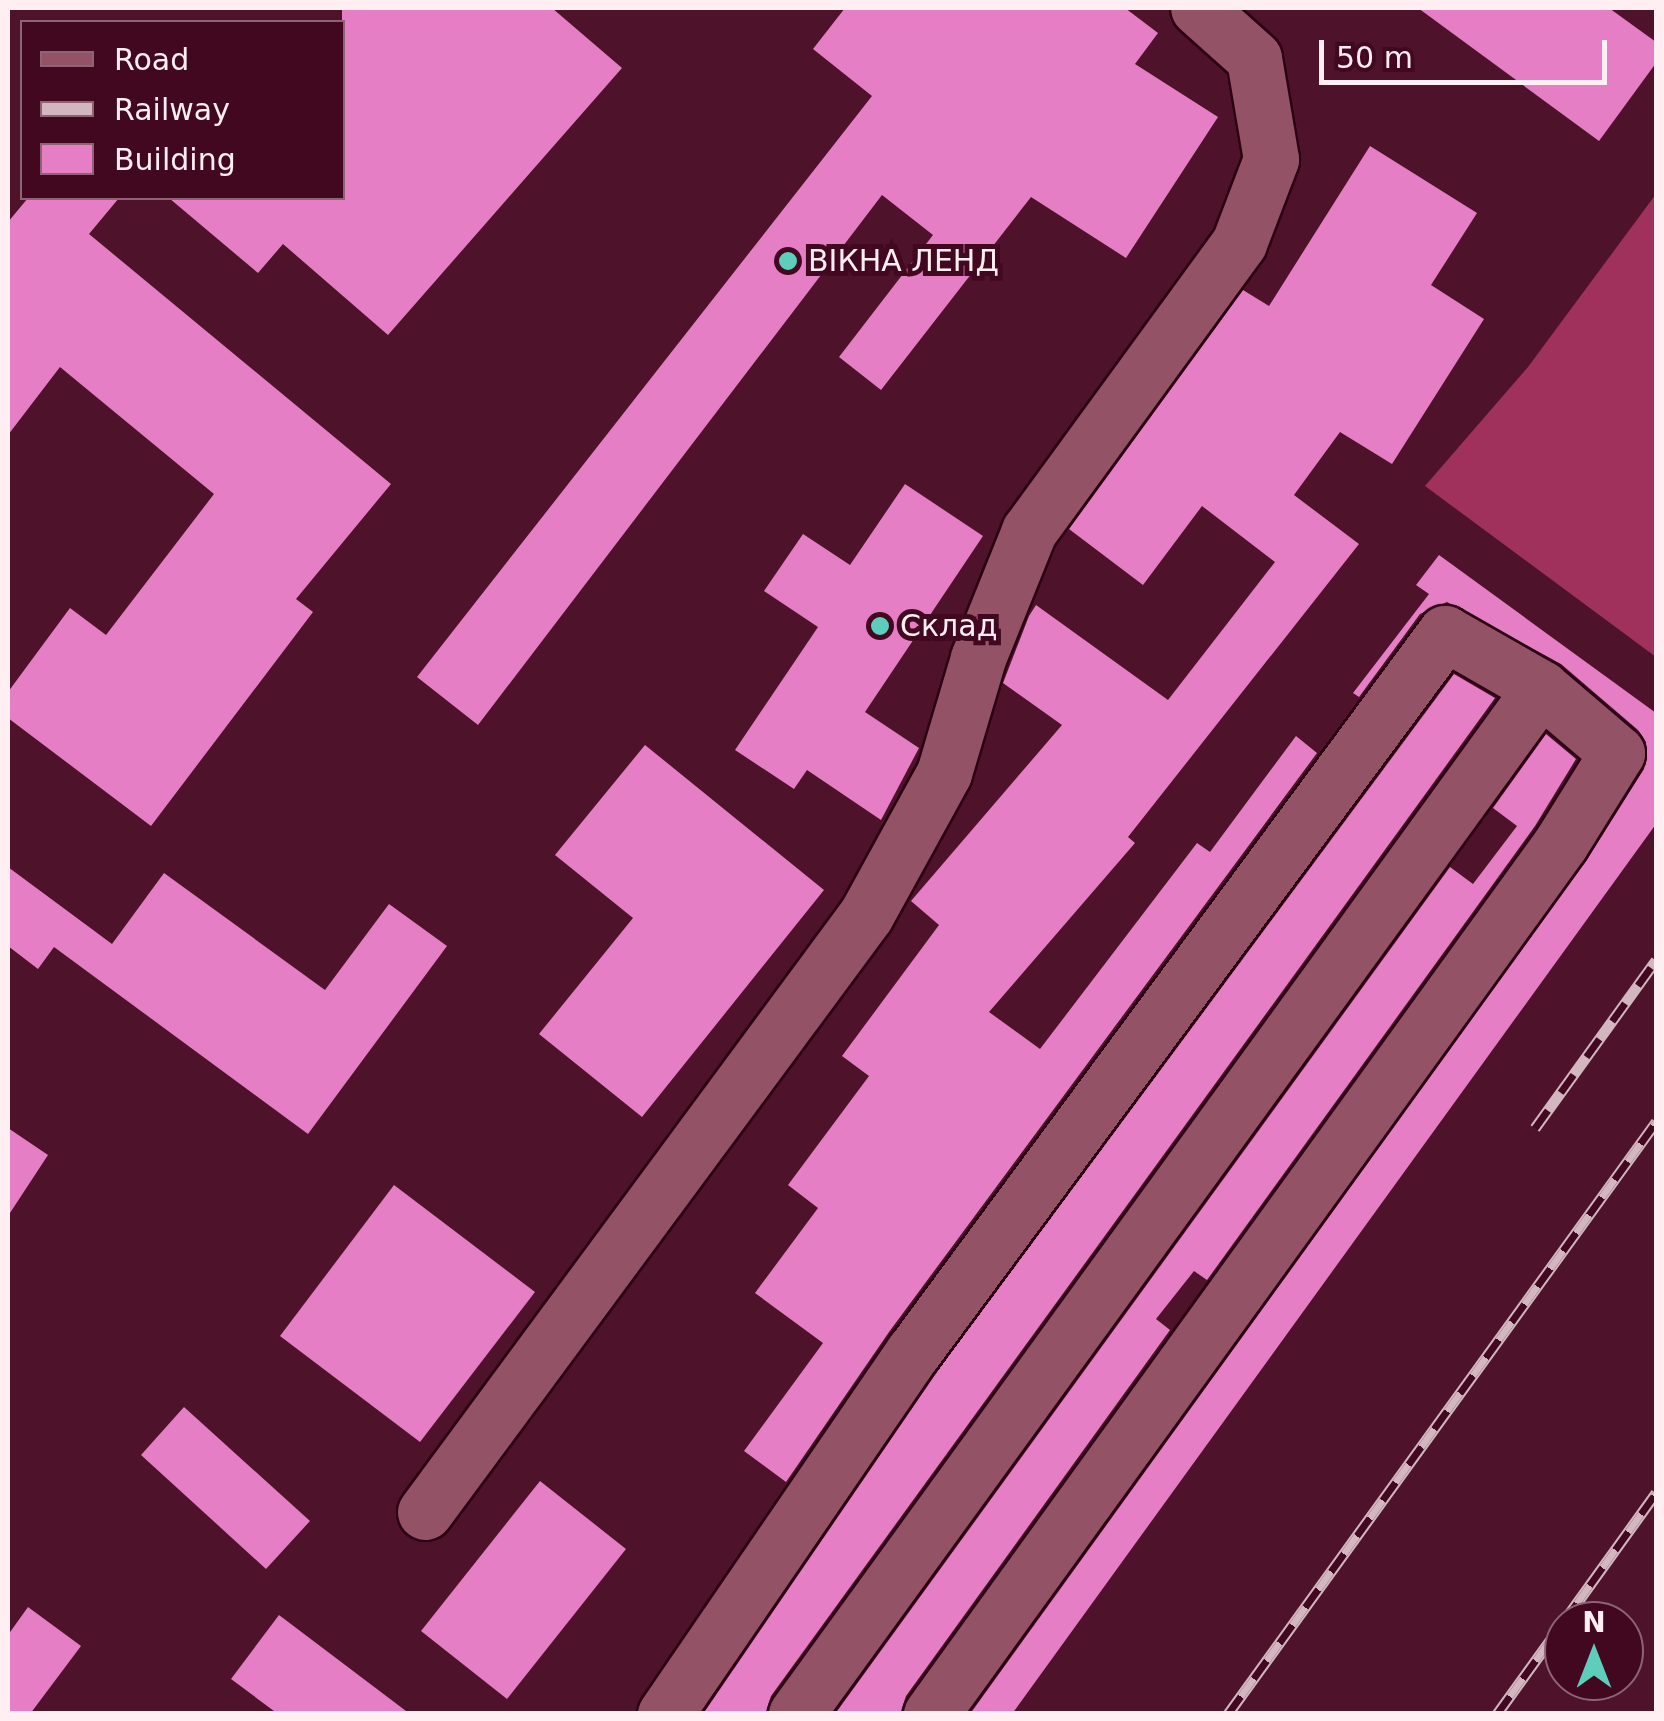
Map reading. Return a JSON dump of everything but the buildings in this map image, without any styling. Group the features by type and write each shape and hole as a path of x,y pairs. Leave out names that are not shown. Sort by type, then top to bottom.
{"lane":[{"path":"425,1512 866,915 944,774 978,658 1029,531 1239,243 1271,158 1254,58 1198,8"},
{"path":"665,1714 914,1351 1445,633 1541,688 1617,753 1562,842 931,1714"},
{"path":"796,1714 1541,688"}],"shaded area":[{"path":"1656,194 1656,657 1425,486 1528,367"}],"railway":[{"path":"1535,1128 1656,960"},
{"path":"1228,1714 1656,1122"},
{"path":"1578,1601 1656,1493"},
{"path":"1497,1714 1544,1649"}],"place":[{"name":"ВІКНА ЛЕНД","path":"788,261"},
{"name":"Склад","path":"880,626"}]}
